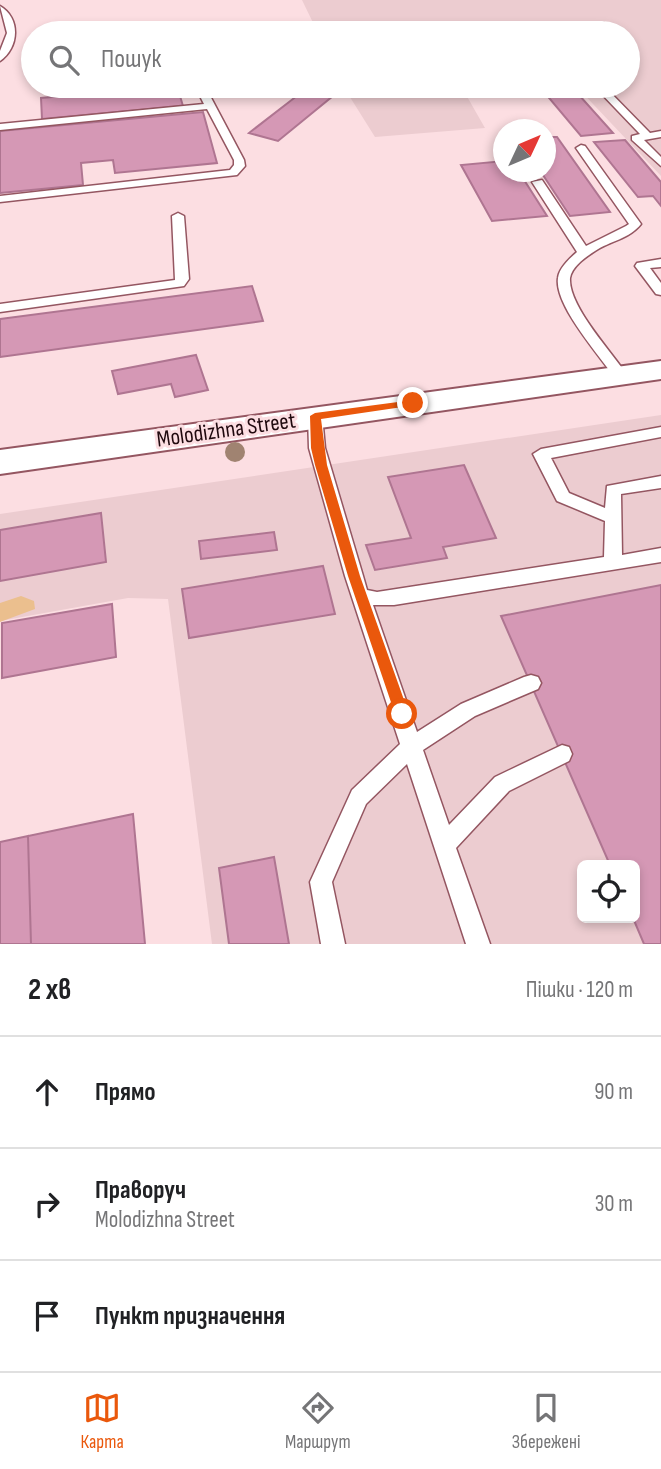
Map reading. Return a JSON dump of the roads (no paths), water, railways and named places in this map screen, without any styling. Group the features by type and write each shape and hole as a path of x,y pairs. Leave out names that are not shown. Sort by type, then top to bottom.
{"street":[{"name":"Molodizhna Street","path":"0,462 315,416 661,370"}],"lane":[{"path":"0,9 9,17 13,30 12,39 0,58"},
{"path":"0,199 233,173 240,166 239,160 206,98"},
{"path":"611,98 647,136"},
{"path":"0,127 210,106"},
{"path":"661,134 636,138 661,163"},
{"path":"581,148 635,223 628,233 597,244 575,259 564,277 566,296 620,375"},
{"path":"539,182 584,253"},
{"path":"0,308 179,283 183,279 178,216"},
{"path":"661,263 641,266 661,291"},
{"path":"315,416 321,465 361,595 478,944"},
{"path":"613,518 563,498 541,454 661,432"},
{"path":"613,563 613,490 661,482"},
{"path":"361,595 377,599 394,598 661,555"},
{"path":"333,944 321,882 359,797 412,746 468,710 531,683"},
{"path":"445,844 502,784 562,754"}]}
